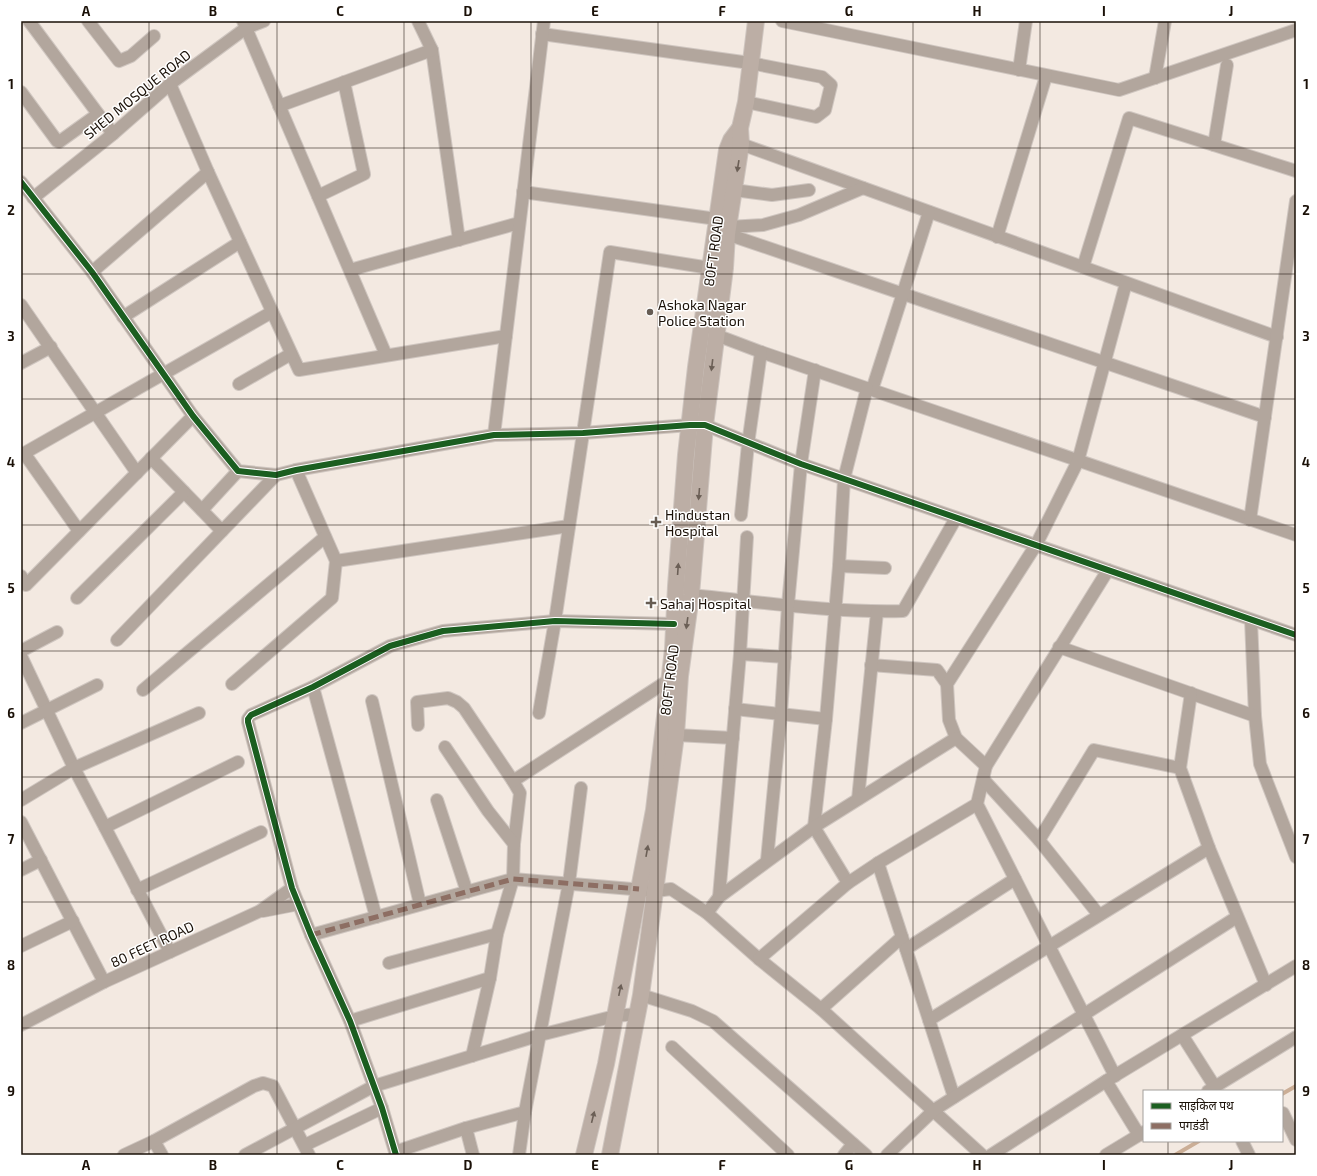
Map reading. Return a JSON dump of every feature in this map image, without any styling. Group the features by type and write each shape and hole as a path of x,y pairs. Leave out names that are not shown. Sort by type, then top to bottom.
{"main road":[{"name":"80FT ROAD","path":"584,1155 606,1064 654,810 673,649 683,501 697,425 696,367 710,268 725,225 727,150 731,140 740,128 746,102 756,21"},
{"path":"610,1155 641,995 676,735 680,676 691,595 697,425 716,335 725,268 725,225 734,190 741,144 740,128"}],"street":[{"path":"29,21 113,134"},
{"path":"88,21 119,61 131,56 154,36"},
{"name":"SHED MOSQUE ROAD","path":"33,198 113,134 170,84 244,25 264,21"},
{"path":"418,21 432,50 459,240"},
{"path":"494,435 544,21"},
{"path":"782,21 1119,90 1296,30"},
{"path":"1019,70 1026,21"},
{"path":"1155,78 1165,21"},
{"path":"244,25 386,355"},
{"path":"542,34 750,63 822,77 831,85 825,110 816,117 746,102"},
{"path":"279,106 432,50"},
{"path":"1214,145 1227,65"},
{"path":"997,237 1046,76"},
{"path":"318,196 364,174 344,82"},
{"path":"170,84 208,172 299,370 506,336"},
{"path":"21,92 59,142 98,114"},
{"path":"1082,268 1129,118 1296,171"},
{"path":"741,144 1277,337"},
{"path":"92,272 208,172"},
{"path":"21,182 92,272 162,374 193,416 238,471 276,475 296,470 494,435 583,433 697,425 801,464 1296,635"},
{"path":"523,192 725,225 763,225 798,215 863,188"},
{"path":"734,190 772,195 809,190"},
{"path":"1250,520 1277,337 1291,271 1296,201"},
{"path":"848,883 814,827 826,719 839,566 844,479 869,389 929,212"},
{"path":"350,270 519,223"},
{"path":"725,225 902,294 1265,417"},
{"path":"123,317 240,242"},
{"path":"539,713 556,621 610,252 710,268"},
{"path":"947,684 1036,545 1078,461 1126,283"},
{"path":"21,305 137,473"},
{"path":"79,531 22,454 272,312"},
{"path":"716,335 761,352 1296,535"},
{"path":"21,363 51,347"},
{"path":"741,515 748,444 761,352"},
{"path":"239,384 291,354"},
{"path":"767,860 781,714 788,605 801,464 815,370"},
{"path":"21,576 26,585 193,416"},
{"path":"151,458 222,531"},
{"path":"232,684 332,598 336,561 296,470"},
{"path":"202,510 238,471"},
{"path":"117,640 276,475"},
{"path":"77,598 184,492"},
{"path":"691,595 835,609 877,612 903,611 956,518"},
{"path":"336,561 569,526"},
{"path":"144,690 325,537"},
{"path":"719,897 740,654 748,537"},
{"path":"839,566 885,568"},
{"path":"1106,1155 1142,1133 1110,1079 1084,1014 977,804 986,766 1108,570"},
{"path":"858,799 877,612"},
{"path":"1251,620 1255,716 1260,764 1296,857"},
{"path":"525,1112 466,1128 395,1154 382,1108 350,1021 311,935 292,888 254,747 248,719 251,715 313,687 390,646 443,631 556,621 674,624"},
{"path":"21,651 57,632"},
{"path":"1059,647 1255,716"},
{"path":"740,654 785,657"},
{"path":"21,656 74,768 170,952"},
{"path":"871,664 937,670 947,684 949,720 956,738 986,766"},
{"path":"513,780 669,680"},
{"path":"21,723 97,685"},
{"path":"313,687 376,917"},
{"path":"1191,693 1180,768 1209,848 1266,985"},
{"path":"418,725 417,702 448,698 457,702 464,708 513,780 520,793 514,844 513,879 498,934 490,978 472,1056"},
{"path":"372,701 420,904"},
{"path":"735,709 826,719"},
{"path":"21,800 74,768 199,713"},
{"path":"676,735 733,738"},
{"path":"707,913 719,897 767,860 814,827 956,738"},
{"path":"445,747 488,811 514,844"},
{"path":"1038,840 1094,750 1180,768"},
{"path":"105,827 238,762"},
{"path":"983,779 1038,840 1099,915"},
{"path":"519,1155 525,1112 569,883 580,788"},
{"path":"437,800 467,892"},
{"path":"759,959 848,883 878,863 977,804"},
{"path":"21,822 104,982"},
{"path":"137,890 261,832"},
{"path":"929,1020 1209,848"},
{"path":"21,870 41,860"},
{"path":"878,863 954,1097"},
{"path":"311,935 513,879 656,891 671,888 707,913 759,959 821,1009 982,1155"},
{"path":"906,950 1015,879"},
{"name":"80 FEET ROAD","path":"21,1025 104,982 260,911 292,888"},
{"path":"260,911 299,904"},
{"path":"887,1155 934,1110 1237,917"},
{"path":"21,946 73,921"},
{"path":"388,963 498,934"},
{"path":"821,1009 902,937"},
{"path":"992,1155 1110,1079 1296,966"},
{"path":"350,1021 490,978"},
{"path":"641,995 692,1011 714,1021 866,1155"},
{"path":"245,1155 374,1086 540,1035 615,1016 637,1014"},
{"path":"1182,1035 1212,1089 1296,1037"},
{"path":"672,1048 788,1155"},
{"path":"124,1155 254,1086 263,1083 273,1086 307,1150 382,1108"},
{"path":"1283,1113 1296,1140"},
{"path":"466,1128 473,1155"},
{"path":"154,1140 162,1155"},
{"path":"1242,1142 1249,1155"},
{"path":"844,1155 853,1144"}],"waterway":[{"path":"1283,1093 1296,1086"},
{"path":"1175,1155 1197,1142"}],"marked path":[{"path":"311,935 513,879 639,889"}],"cycle path":[{"path":"21,182 92,272 193,416 238,471 276,475 296,470 494,435 583,433 705,425 801,464 1296,635"},
{"path":"396,1155 382,1108 350,1021 311,935 292,888 248,719 251,715 313,687 390,646 443,631 555,621 674,624"}],"place":[{"name":"Ashoka Nagar Police Station","path":"650,312"},
{"name":"Hindustan Hospital","path":"656,522"},
{"name":"Sahaj Hospital","path":"651,603"}]}
